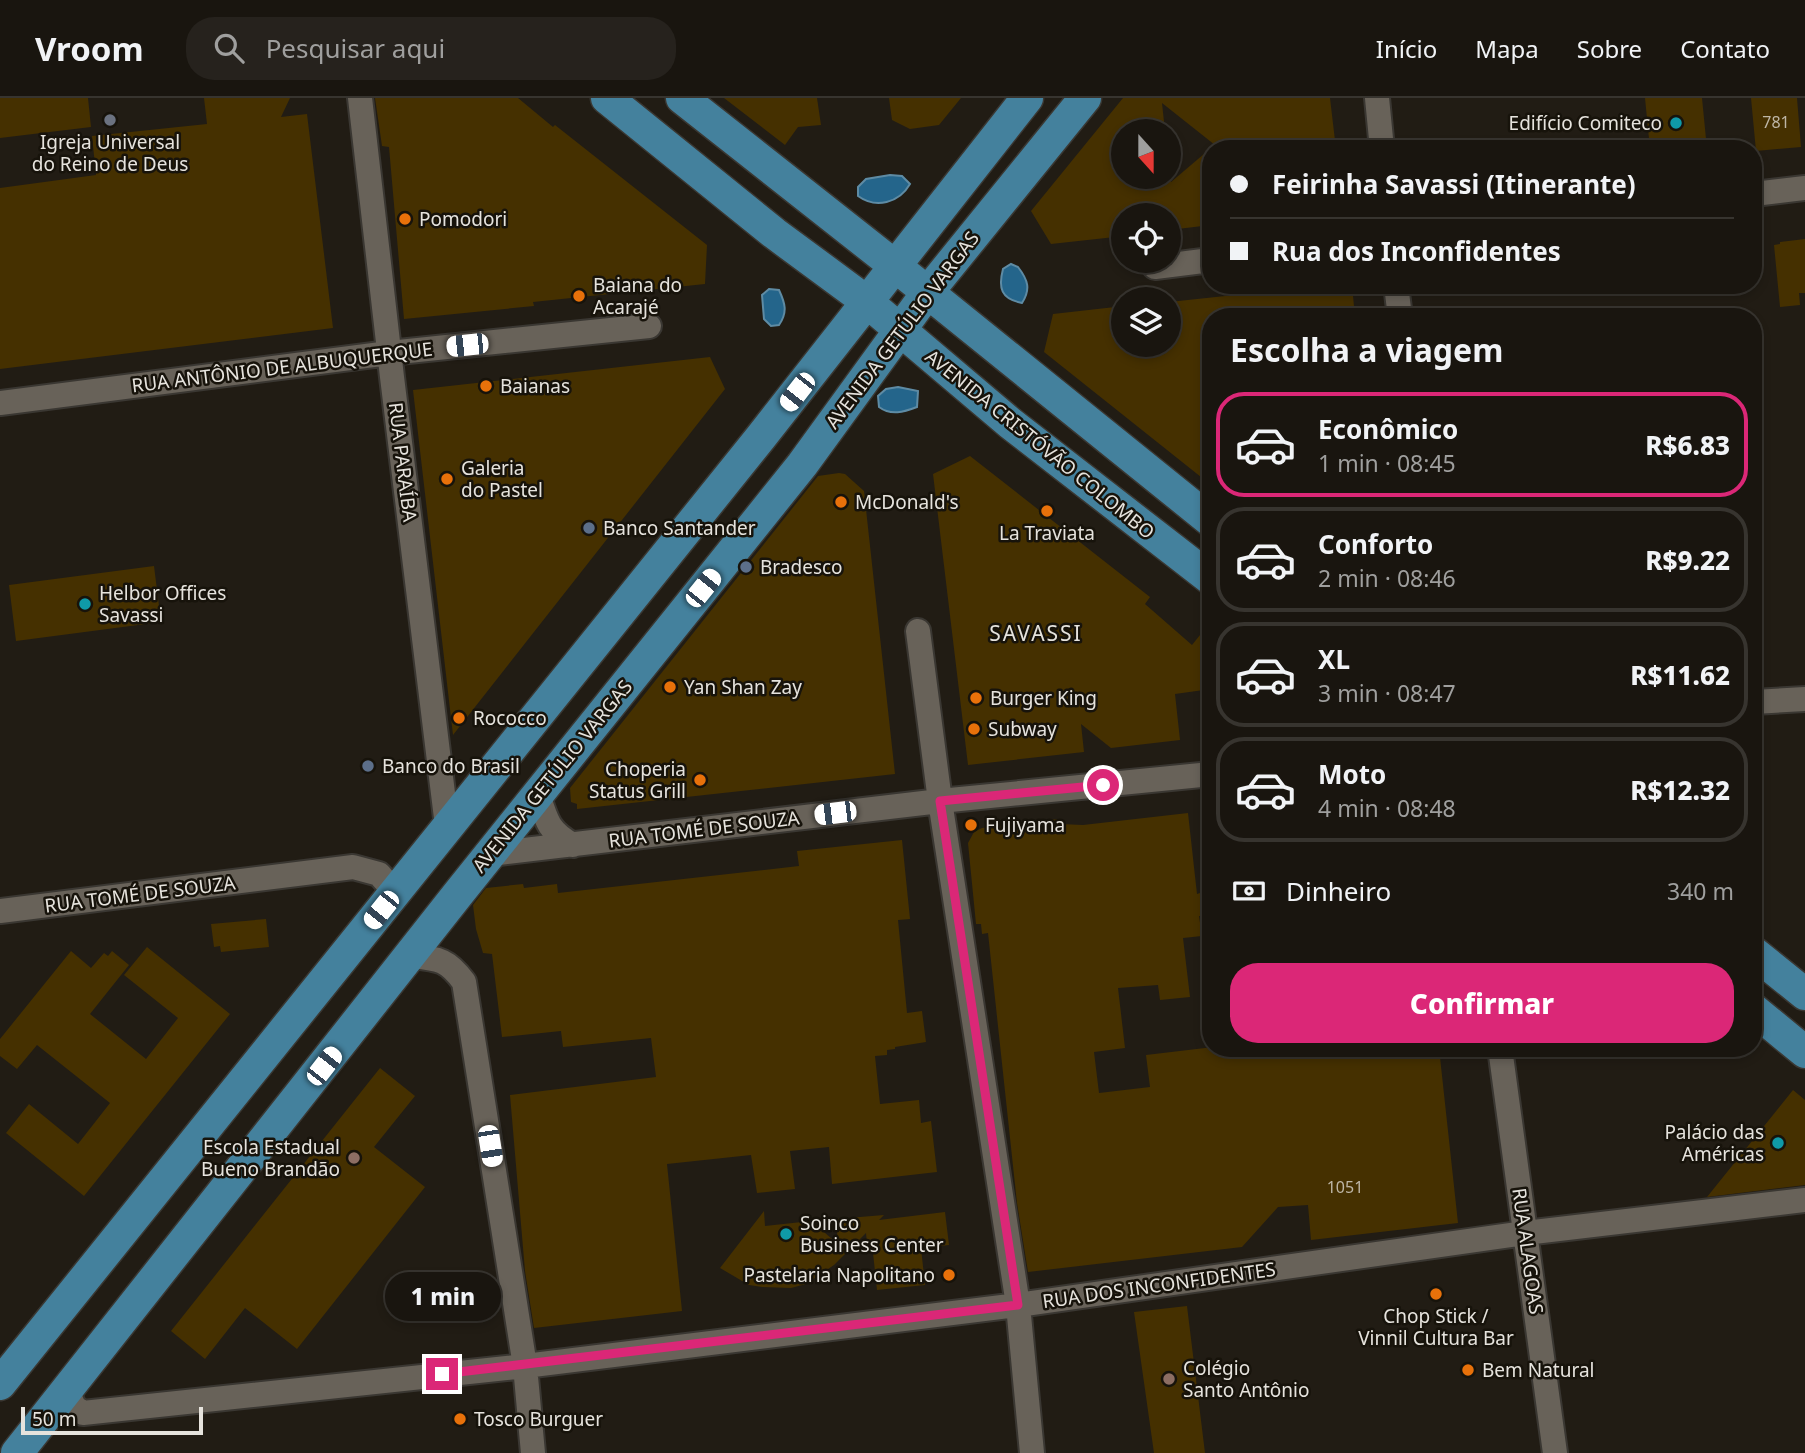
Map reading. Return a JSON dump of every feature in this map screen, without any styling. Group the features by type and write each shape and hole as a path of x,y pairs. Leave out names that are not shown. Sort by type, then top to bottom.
{"main road":[{"name":"AVENIDA CRISTÓVÃO COLOMBO","path":"607,98 774,233 866,301 1010,424 1202,572"},
{"path":"682,98 1202,514"},
{"path":"6,1371 753,448 866,301 960,187 1027,98"},
{"name":"AVENIDA GETÚLIO VARGAS","path":"17,1453 802,465 927,293 1085,98"},
{"path":"1762,959 1805,994"},
{"path":"1762,1017 1805,1052"}],"street":[{"name":"RUA PARAÍBA","path":"360,98 447,826"},
{"path":"1377,98 1381,140"},
{"path":"1762,193 1805,188"},
{"path":"1181,264 1202,261"},
{"name":"RUA ANTÔNIO DE ALBUQUERQUE","path":"0,403 389,353 649,326"},
{"path":"918,631 940,801 1018,1305 1032,1453"},
{"path":"1762,702 1805,699"},
{"name":"RUA TOMÉ DE SOUZA","path":"490,855 940,801 1202,775"},
{"path":"538,794 547,822 558,836 573,845"},
{"name":"RUA TOMÉ DE SOUZA","path":"0,911 353,867 379,874 395,892"},
{"path":"411,956 438,959 452,966 464,982 525,1366 533,1453"},
{"name":"RUA ALAGOAS","path":"1501,1057 1555,1453"},
{"name":"RUA DOS INCONFIDENTES","path":"66,1390 74,1407 83,1413 525,1366 1018,1305 1525,1233 1805,1200"}],"water":[{"path":"902,176 910,184 900,196 879,203 858,196 858,187 866,179"},
{"path":"1011,264 1018,267 1026,280 1027,293 1022,303 1009,299 1001,287 1003,269"},
{"path":"769,289 779,290 784,303 785,312 779,325 771,326 764,319 762,295"},
{"path":"898,387 918,391 917,407 893,412 879,407 878,396 886,389"}],"building":[{"path":"0,98 88,98 91,127 0,138"},
{"path":"204,98 290,98 281,117 307,114 333,328 0,369 0,188 96,175 92,136 207,124"},
{"path":"375,98 518,98 707,245 705,284 533,302 534,306 404,319 389,147 382,146"},
{"path":"724,98 817,98 821,125 798,127 785,145"},
{"path":"889,98 961,98 939,125 910,129 892,120"},
{"path":"1123,98 1330,98 1335,140 1209,140 1162,103 1164,119 1111,119 1111,189 1181,189 1181,174 1202,156 1202,226 1181,229 1181,203 1111,203 1111,237 1051,244 1031,211"},
{"name":"Edifício Comiteco","path":"1645,98 1702,98 1706,140 1649,140"},
{"path":"1751,98 1797,98 1801,147 1762,150 1762,140 1755,140"},
{"path":"1805,239 1805,293 1799,293 1800,305 1780,307 1774,245"},
{"path":"1243,294 1353,294 1354,308 1202,308 1202,478 1044,352 1053,314 1111,307 1111,357 1181,357 1181,301"},
{"path":"710,357 725,389 453,735 413,390"},
{"path":"970,456 1150,597 1145,604 1192,645 1200,635 1202,637 1202,690 1175,694 1180,740 1111,748 1081,724 1084,752 968,765 933,474"},
{"path":"845,474 864,491 895,774 577,809 577,804 571,802 570,788 818,476"},
{"name":"Helbor Offices Savassi","path":"154,566 161,622 16,641 9,585"},
{"path":"1188,813 1202,916 1199,916 1202,936 1183,938 1190,997 1160,1000 1158,985 1118,988 1125,1048 1094,1052 1099,1093 1150,1087 1146,1055 1202,1048 1202,1057 1440,1057 1458,1223 1311,1240 1308,1205 1278,1207 1242,1247 1028,1272 1017,1203 988,933 982,934 981,924 976,924 968,843 974,832 982,828 1059,819 1060,824 1083,825"},
{"path":"902,840 910,919 898,920 907,1013 922,1011 926,1042 895,1047 887,1050 887,1055 875,1056 880,1104 919,1100 921,1123 931,1121 937,1172 832,1184 829,1147 790,1151 795,1189 757,1193 751,1155 667,1164 682,1311 534,1328 525,1271 510,1095 656,1077 651,1038 563,1047 561,1031 502,1037 492,954 483,953 473,905 486,888 523,884 524,888 557,884 558,893 799,866 797,851"},
{"path":"266,919 269,947 221,952 220,946 214,947 211,924"},
{"path":"147,947 230,1014 84,1196 6,1133 29,1104 78,1144 110,1103 37,1045 17,1069 0,1056 0,1039 71,951 91,968 104,953 108,956 112,951 129,965 90,1014 146,1059 178,1018 124,975"},
{"path":"380,1068 415,1096 374,1147 425,1187 297,1349 245,1308 205,1359 171,1331"},
{"name":"Palácio das Américas","path":"1793,1090 1805,1100 1805,1185 1707,1197"},
{"path":"764,1211 765,1226 811,1221 838,1244 836,1219 884,1215 879,1220 945,1212 949,1245 921,1248 925,1285 877,1290 873,1253 868,1253 866,1233 834,1265 806,1284 791,1288 749,1285 720,1268"},
{"name":"Colégio Santo Antônio","path":"1187,1306 1205,1453 1154,1453 1134,1312"}],"place":[{"name":"Igreja Universal do Reino de Deus","path":"110,120"},
{"name":"Edifício Comiteco","path":"1676,123"},
{"name":"Pomodori","path":"405,219"},
{"name":"Baiana do Acarajé","path":"579,296"},
{"name":"Baianas","path":"486,386"},
{"name":"Galeria do Pastel","path":"447,479"},
{"name":"McDonald's","path":"841,502"},
{"name":"La Traviata","path":"1047,511"},
{"name":"Banco Santander","path":"589,528"},
{"name":"Bradesco","path":"746,567"},
{"name":"Helbor Offices Savassi","path":"85,604"},
{"name":"Yan Shan Zay","path":"670,687"},
{"name":"Burger King","path":"976,698"},
{"name":"Rococco","path":"459,718"},
{"name":"Subway","path":"974,729"},
{"name":"Banco do Brasil","path":"368,766"},
{"name":"Choperia Status Grill","path":"700,780"},
{"name":"Fujiyama","path":"971,825"},
{"name":"Palácio das Américas","path":"1778,1143"},
{"name":"Escola Estadual Bueno Brandão","path":"354,1158"},
{"name":"Soinco Business Center","path":"786,1234"},
{"name":"Pastelaria Napolitano","path":"949,1275"},
{"name":"Chop Stick / Vinnil Cultura Bar","path":"1436,1294"},
{"name":"Bem Natural","path":"1468,1370"},
{"name":"Colégio Santo Antônio","path":"1169,1379"},
{"name":"Tosco Burguer","path":"460,1419"}],"district":[{"name":"SAVASSI","path":"1036,633"}],"route":[{"path":"442,1374 1018,1305 940,801 1103,785"}]}
